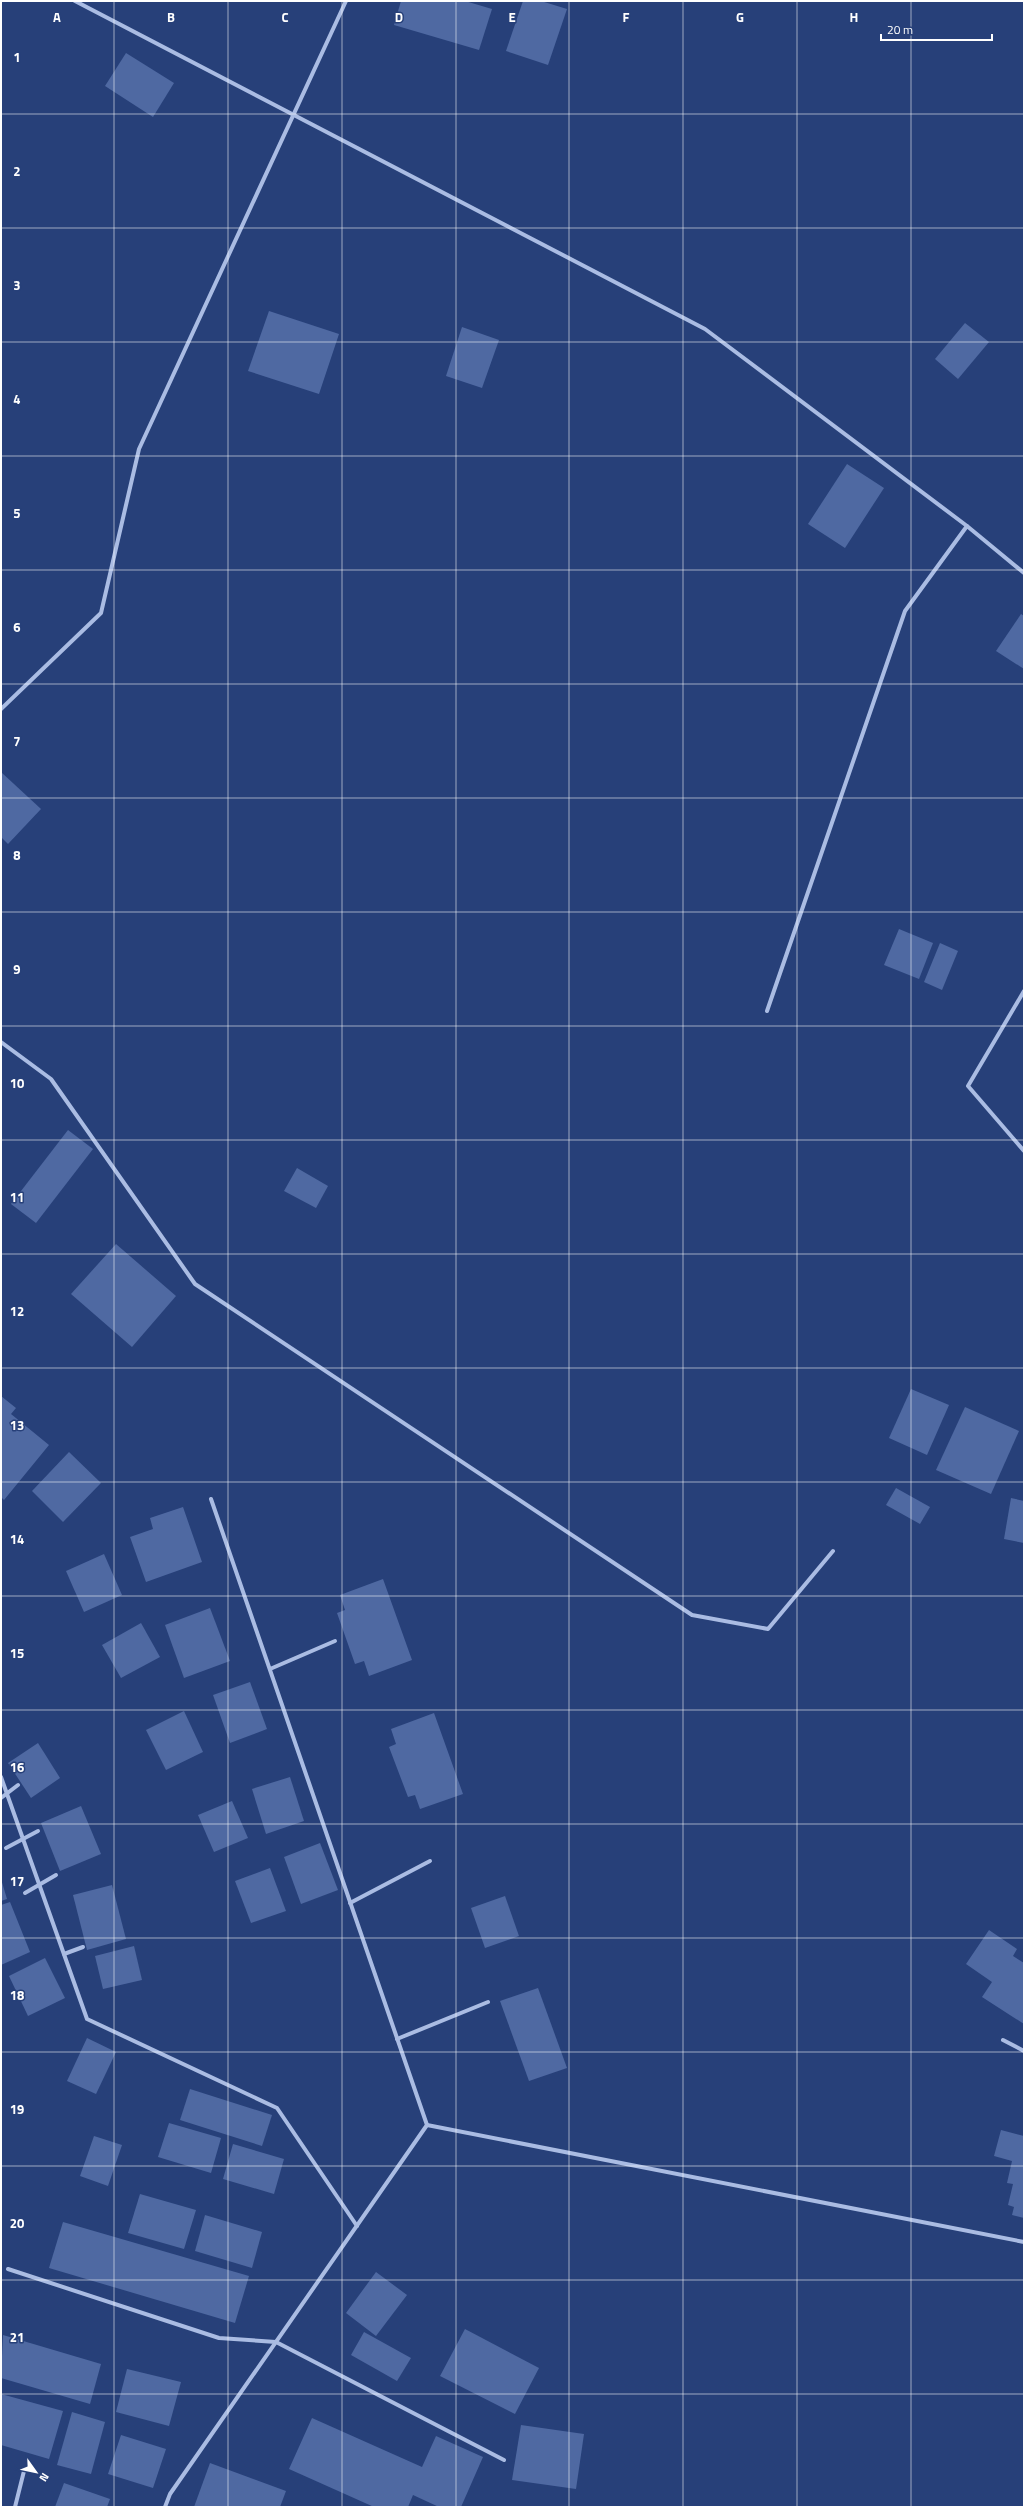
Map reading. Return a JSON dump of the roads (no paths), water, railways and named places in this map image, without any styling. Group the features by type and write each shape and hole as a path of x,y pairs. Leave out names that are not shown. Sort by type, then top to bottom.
{"street":[{"path":"75,1 705,328 967,526 1024,573"},
{"path":"1,709 101,613 139,449 346,1"},
{"path":"767,1011 905,611 967,526"},
{"path":"1024,991 968,1086 1024,1151"},
{"path":"1,1042 51,1079 195,1284 692,1615 768,1629 833,1552"},
{"path":"211,1499 427,2125"},
{"path":"270,1669 335,1641"},
{"path":"1,1777 87,2019 277,2108 357,2226"},
{"path":"1,1798 18,1785"},
{"path":"6,1848 38,1831"},
{"path":"350,1903 430,1861"},
{"path":"25,1893 56,1875"},
{"path":"64,1954 83,1947"},
{"path":"397,2039 488,2002"},
{"path":"1003,2040 1024,2051"},
{"path":"165,2507 170,2494 427,2125"},
{"path":"427,2125 1024,2242"},
{"path":"8,2269 219,2338 276,2342 504,2460"},
{"path":"16,2507 24,2471"}]}
